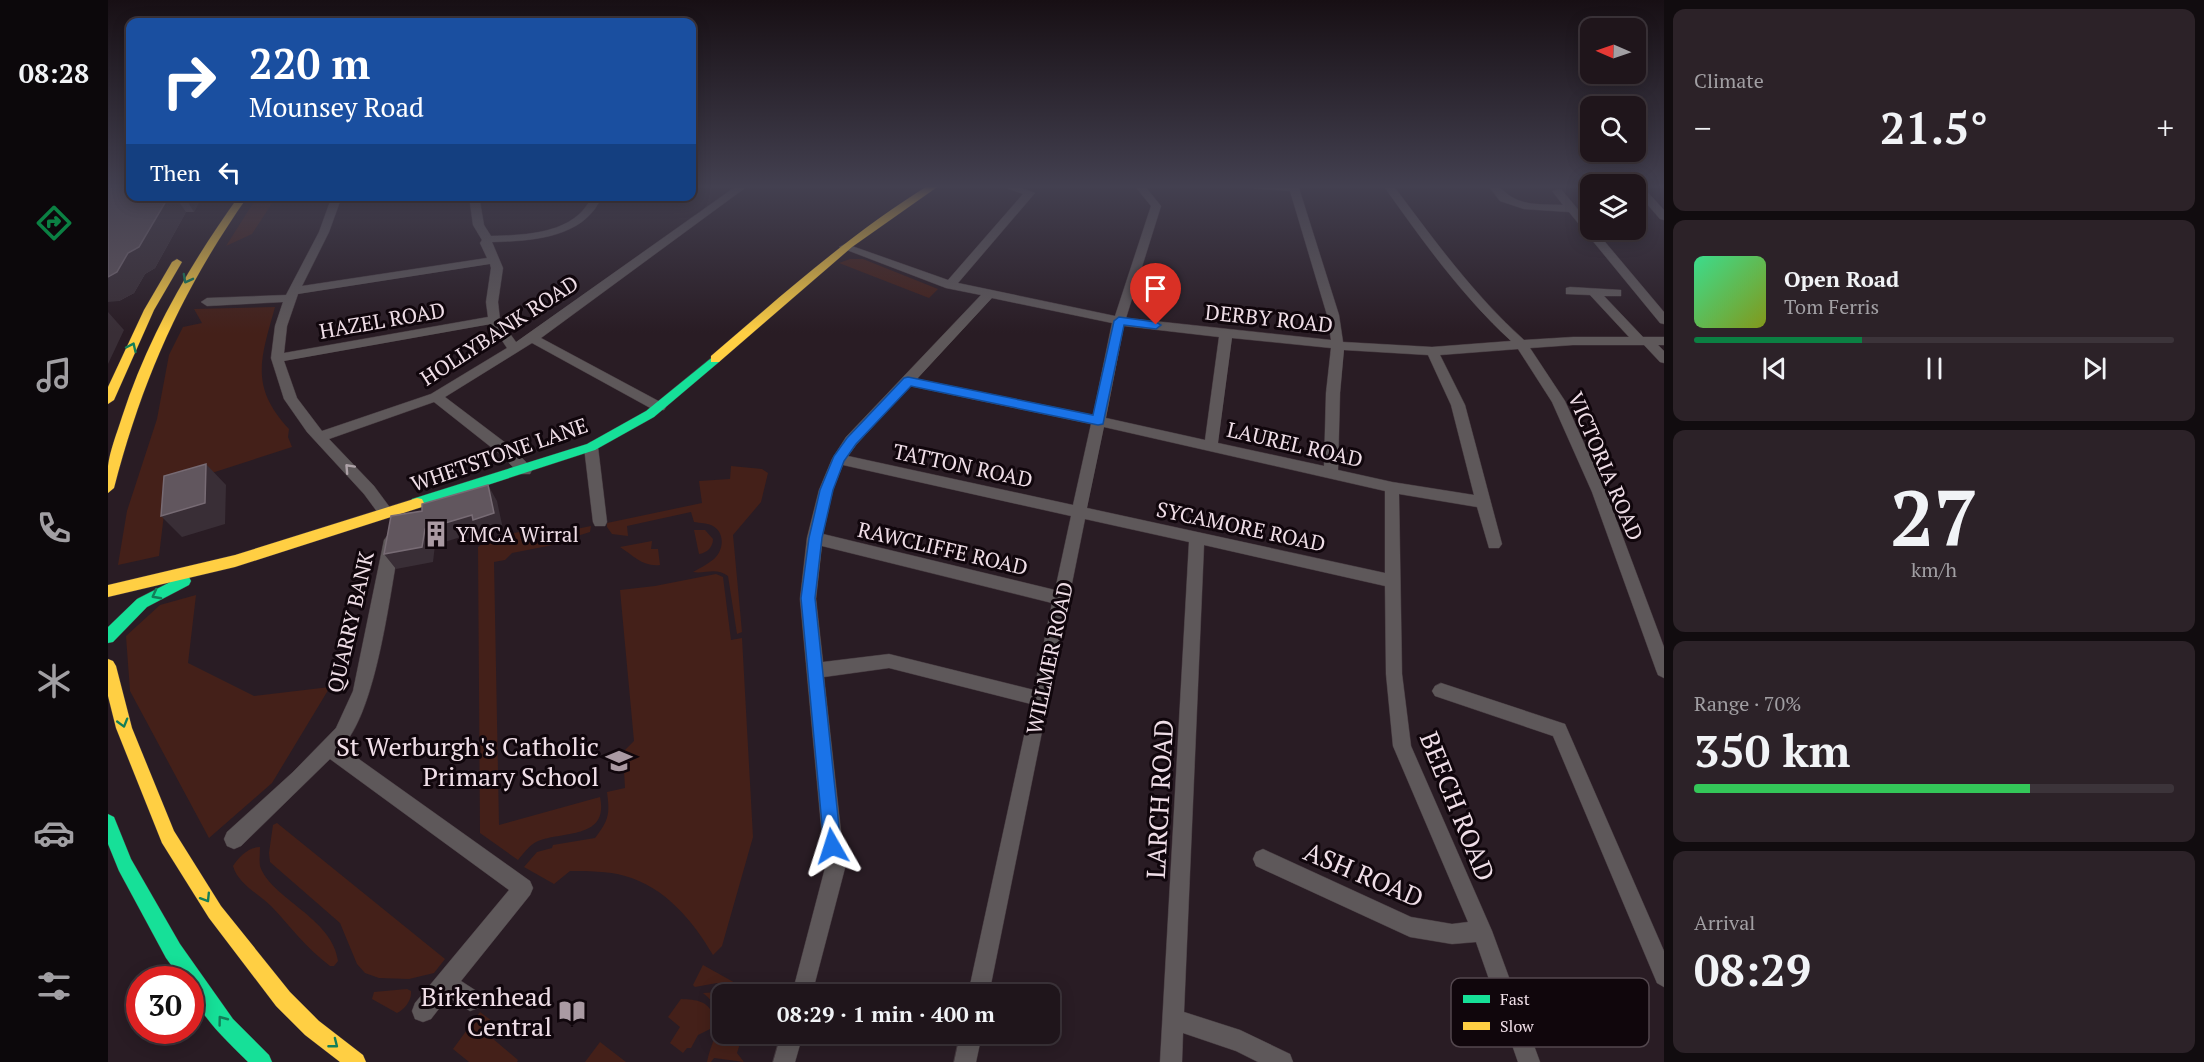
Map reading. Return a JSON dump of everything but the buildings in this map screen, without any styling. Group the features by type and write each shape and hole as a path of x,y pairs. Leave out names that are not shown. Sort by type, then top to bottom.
{"main road":[{"path":"108,488 121,431 173,307 196,261 216,235"},
{"name":"WHETSTONE LANE","path":"108,591 208,568 525,470 591,447 659,407 861,235"},
{"path":"108,400 149,310 183,251"},
{"path":"108,637 142,603 208,568"},
{"path":"108,666 124,728 168,837 209,903 283,999 312,1028 356,1062"},
{"path":"108,823 125,865 173,951 226,1026 262,1062"}],"street":[{"path":"323,235 292,294 281,326 277,358 291,399 320,437 392,512"},
{"path":"483,235 488,239 523,238 537,235"},
{"name":"HOLLYBANK ROAD","path":"320,437 436,397 532,338 675,235"},
{"path":"950,285 994,235"},
{"name":"WILLMER ROAD","path":"981,984 1119,321 1147,235"},
{"path":"1309,235 1333,315 1338,346 1331,474"},
{"name":"VICTORIA ROAD","path":"1424,235 1446,265 1489,315 1522,345 1558,401 1599,492 1664,670"},
{"path":"1593,235 1664,320"},
{"path":"488,239 486,243 497,277 492,302 494,320 514,348"},
{"name":"DERBY ROAD","path":"845,247 950,285 1119,321 1338,346 1432,351 1574,341 1664,341"},
{"path":"207,302 292,294 493,260"},
{"path":"1570,291 1617,293"},
{"path":"1593,292 1664,359"},
{"path":"805,984 835,867 808,598 815,538 826,490 838,459 851,441 989,294"},
{"name":"HAZEL ROAD","path":"277,358 494,320"},
{"path":"1211,446 1226,333"},
{"path":"532,338 659,407"},
{"path":"1432,351 1458,405 1494,544"},
{"name":"LAUREL ROAD","path":"908,381 1392,487 1483,502"},
{"path":"436,397 506,451 525,470"},
{"path":"591,447 600,522"},
{"name":"TATTON ROAD","path":"838,459 1079,512"},
{"name":"BEECH ROAD","path":"1392,487 1394,674 1402,746 1482,931 1499,978"},
{"name":"QUARRY BANK","path":"234,839 342,734 362,691 392,512"},
{"name":"SYCAMORE ROAD","path":"1079,512 1394,581"},
{"name":"RAWCLIFFE ROAD","path":"815,538 1062,598"},
{"name":"LARCH ROAD","path":"1171,1062 1197,538"},
{"path":"814,671 889,661 1040,699"},
{"path":"1442,691 1559,730 1664,976"},
{"path":"329,748 523,888 423,1011"},
{"name":"ASH ROAD","path":"1263,859 1410,927 1452,934 1482,931"},
{"path":"446,983 470,1000"},
{"path":"1173,1019 1240,1041 1282,1062"},
{"path":"784,1062 789,1044"},
{"path":"965,1062 969,1044"},
{"name":"BEECH ROAD","path":"1524,1047 1529,1062"}],"shaded area":[{"path":"233,235 251,235 226,246"},
{"path":"850,259 863,259 938,289 929,298 839,263"},
{"path":"275,307 263,357 263,385 276,414 289,429 288,437 292,447 162,489 165,506 159,556 118,565 127,511 157,419 169,355 183,327 202,323 194,309"},
{"path":"731,466 762,469 768,473 761,502 733,535 742,632 737,634 728,576 715,571 693,572 714,559 720,551 722,542 717,529 709,524 694,522 691,512 627,526 628,536 612,534 607,527 607,523 702,503 699,481 730,479"},
{"path":"545,526 547,535 591,526 590,532 564,540 563,543 512,553 505,560 494,562 499,825 600,797 601,811 598,820 591,827 535,842 518,860 480,833 478,547 489,539"},
{"path":"694,530 705,530 713,539 711,547 705,552 699,554"},
{"path":"652,541 651,549 658,549 660,565 644,563 620,547"},
{"path":"716,574 723,577 731,640 742,638 753,837 722,946 713,955 687,918 676,907 653,888 639,881 612,873 570,871 554,884 524,867 537,852 552,848 553,845 595,838 607,816 607,792 625,788 623,752 634,741 620,590 655,586"},
{"path":"196,595 188,663 254,696 330,687 272,783 209,838 130,691 126,636 160,605"},
{"path":"277,823 445,959 434,973 409,979 379,978 365,973 357,964 340,923 270,862 273,825"},
{"path":"260,847 260,866 266,878 314,920 325,933 334,946 338,961 334,966 330,966 313,952 271,906 239,878 233,866 248,851"},
{"path":"703,965 737,984 717,983 695,987 693,985"},
{"path":"407,989 411,991 409,1001 397,1013 372,999 374,992"},
{"path":"712,992 712,1002 703,993"},
{"path":"681,999 692,1000 708,1007 712,1013 712,1022 710,1029 698,1035 691,1048 687,1048 683,1053 670,1043 680,1027 668,1017"},
{"path":"480,1012 500,1027 492,1038 518,1060 517,1062 469,1062 453,1049"},
{"path":"600,1042 626,1062 585,1062"},
{"path":"712,1044 740,1044 737,1053 744,1062 714,1058 711,1062 707,1062"}],"traffic: fast":[{"path":"417,503 591,447 650,414 715,359"},
{"path":"108,637 142,603 184,581"},
{"path":"108,823 125,865 173,951 226,1026 262,1062"}],"traffic: slow":[{"path":"108,488 145,372 178,299 217,235"},
{"path":"715,359 862,235"},
{"path":"108,400 149,310 177,262"},
{"path":"108,591 235,561 417,503"},
{"path":"108,666 124,728 168,837 215,912 283,999 312,1028 356,1062"}],"place":[{"name":"YMCA Wirral","path":"436,534"},
{"name":"St Werburgh's Catholic Primary School","path":"619,761"},
{"name":"Birkenhead Central","path":"572,1011"}],"route":[{"path":"832,846 808,598 815,538 826,490 838,459 851,441 908,381 1098,421 1119,321 1156,325"}]}
